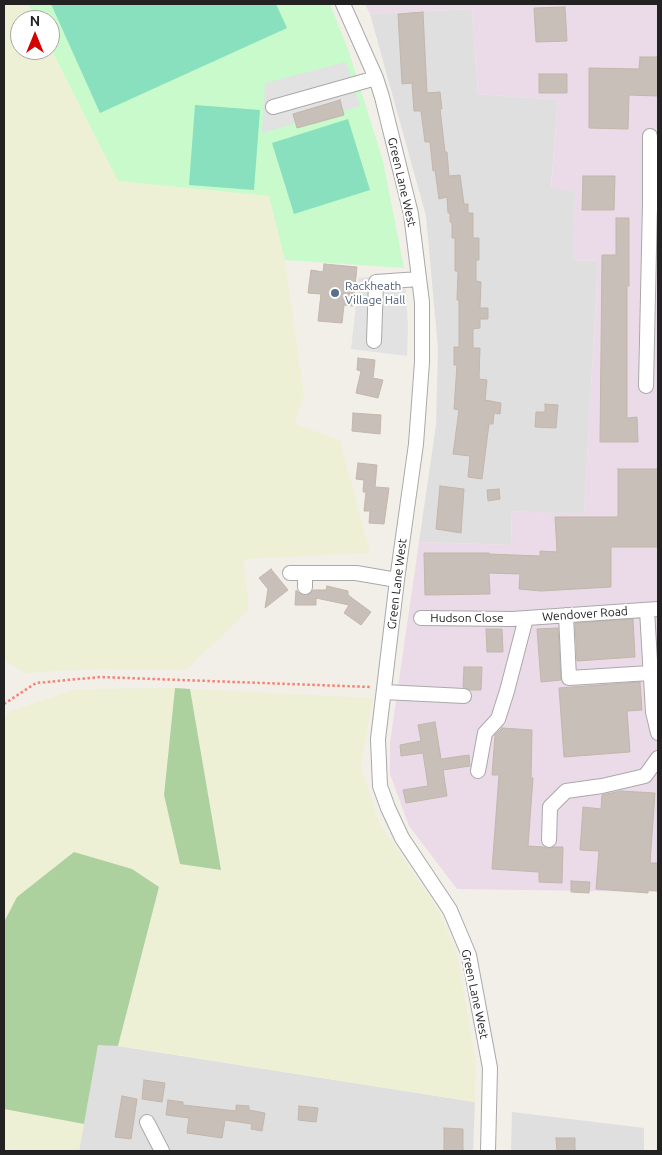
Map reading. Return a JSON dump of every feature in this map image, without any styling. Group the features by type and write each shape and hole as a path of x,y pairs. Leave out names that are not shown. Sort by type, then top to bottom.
{"street":[{"name":"Green Lane West","path":"343,4 376,78 411,214 422,302 422,362 416,444 378,739 380,786 402,838 450,910 470,955 490,1068 488,1151"},
{"path":"273,107 376,78"},
{"path":"646,386 652,367 654,204 650,136"},
{"path":"374,341 376,282 419,280"},
{"path":"290,573 305,580 356,573 397,580"},
{"path":"652,610 649,656 653,712 658,727"},
{"name":"Wendover Road","path":"519,618 652,610"},
{"path":"566,615 569,678 650,673"},
{"name":"Hudson Close","path":"421,618 519,618"},
{"path":"478,772 485,733 498,719 507,691 519,618"},
{"path":"385,689 464,696"},
{"path":"549,840 550,807 566,791 602,786 645,776 658,758"},
{"path":"147,1122 162,1151"}],"path":[{"path":"4,704 36,683 100,677 385,689"}],"shaded area":[{"path":"365,4 658,4 658,892 457,889 409,826 390,774 390,742 419,542 512,545 511,511 584,514 598,261 573,260 575,191 551,188 558,100 478,94 472,9 370,14"},
{"path":"472,9 478,94 558,100 551,187 575,191 574,260 598,261 584,515 511,511 512,545 419,542 436,425 438,349 426,216 370,14"},
{"path":"346,62 360,106 343,111 339,101 293,114 296,123 262,133 265,83"},
{"path":"403,274 408,328 407,356 351,349 359,278"},
{"path":"98,1044 475,1102 473,1151 79,1151"},
{"path":"512,1112 644,1128 644,1151 511,1151"}],"green space":[{"path":"4,4 28,4 31,10 10,10 10,60 57,60 118,181 269,196 285,260 304,396 295,424 340,440 370,553 244,559 249,610 186,670 98,669 25,673 4,660"},
{"path":"28,4 330,4 349,52 383,161 404,268 285,260 269,196 118,181 57,60 60,60 60,10 31,10"},
{"path":"51,4 276,4 287,28 100,113 60,24 60,10 54,10"},
{"path":"195,105 260,110 254,190 189,185"},
{"path":"348,119 370,190 294,214 272,143"},
{"path":"175,688 164,795 180,864 221,870 190,689 373,698 361,766 379,822 437,908 457,952 476,1062 475,1102 118,1046 159,887 17,897 4,922 4,716 11,711 76,689"},
{"path":"175,688 190,689 221,870 180,864 164,795"},
{"path":"74,852 132,869 159,887 118,1046 98,1045 84,1124 4,1109 4,922 17,897"},
{"path":"4,1109 84,1124 79,1151 4,1151"}],"building":[{"path":"565,7 567,41 536,42 534,8"},
{"path":"423,12 427,93 440,92 442,109 440,109 449,176 460,175 464,204 468,204 468,213 473,213 473,238 479,238 479,260 476,260 476,281 481,282 480,308 488,308 488,319 480,319 480,328 473,329 473,348 480,348 479,379 487,380 485,400 501,403 500,414 494,413 493,424 489,424 482,479 468,477 470,456 453,454 459,410 454,409 457,365 454,365 454,347 459,347 458,271 455,271 455,238 452,238 452,222 450,222 450,213 448,213 447,197 439,199 435,170 433,171 430,142 425,142 421,111 414,111 412,83 402,84 398,14"},
{"path":"640,57 658,57 658,96 629,95 628,129 589,128 589,68 639,69"},
{"path":"539,74 567,74 567,93 539,93"},
{"path":"340,100 344,115 297,128 293,114"},
{"path":"583,176 615,176 614,210 582,210"},
{"path":"616,218 629,218 627,418 637,417 638,442 600,442 602,255 616,255"},
{"name":"Rackheath Village Hall","path":"324,264 357,267 353,306 344,305 342,323 318,321 321,294 308,293 311,270 323,272"},
{"path":"358,358 375,360 373,378 383,380 378,398 356,393 361,371 357,370"},
{"path":"545,404 558,405 556,428 535,427 536,412 545,412"},
{"path":"353,413 381,415 380,434 352,431"},
{"path":"358,463 377,465 375,487 389,488 384,524 369,523 370,511 364,511 366,492 363,492 364,480 356,479"},
{"path":"618,469 658,469 658,547 611,547 611,587 541,591 519,589 520,574 489,573 490,594 425,595 424,553 489,553 540,556 540,551 557,552 555,517 618,517"},
{"path":"440,486 464,489 461,533 436,529"},
{"path":"499,489 500,499 488,501 487,490"},
{"path":"271,569 288,590 265,608 268,589 259,578"},
{"path":"327,586 348,591 348,595 371,612 361,625 344,613 349,605 316,598 316,605 295,605 296,590 305,596 313,590 326,590"},
{"path":"633,619 635,657 577,661 575,623"},
{"path":"558,628 561,680 541,682 537,629"},
{"path":"486,629 502,629 503,652 487,652"},
{"path":"464,667 482,667 481,690 470,690 463,687"},
{"path":"640,682 642,710 627,711 630,752 564,757 559,688"},
{"path":"435,722 441,759 469,755 470,766 443,770 447,796 406,803 403,790 428,786 423,753 401,756 400,745 421,741 418,725"},
{"path":"502,728 532,730 531,778 533,778 528,846 549,849 563,847 562,883 539,882 539,872 492,869 499,775 492,775 495,735"},
{"path":"621,791 655,793 650,863 658,863 658,891 648,890 648,893 596,889 599,851 580,850 583,807 601,809 602,795"},
{"path":"571,881 590,882 589,893 571,892"},
{"path":"144,1080 165,1083 162,1102 142,1099"},
{"path":"122,1096 137,1099 131,1139 115,1137"},
{"path":"168,1100 183,1102 183,1105 236,1111 236,1105 249,1106 249,1110 265,1113 262,1131 251,1129 252,1124 225,1120 222,1138 187,1133 189,1118 166,1115"},
{"path":"299,1106 318,1108 316,1122 298,1120"},
{"path":"444,1128 463,1129 463,1151 444,1151"},
{"path":"556,1138 575,1138 575,1151 557,1151"}],"place":[{"name":"Rackheath Village Hall","path":"335,293"}]}
